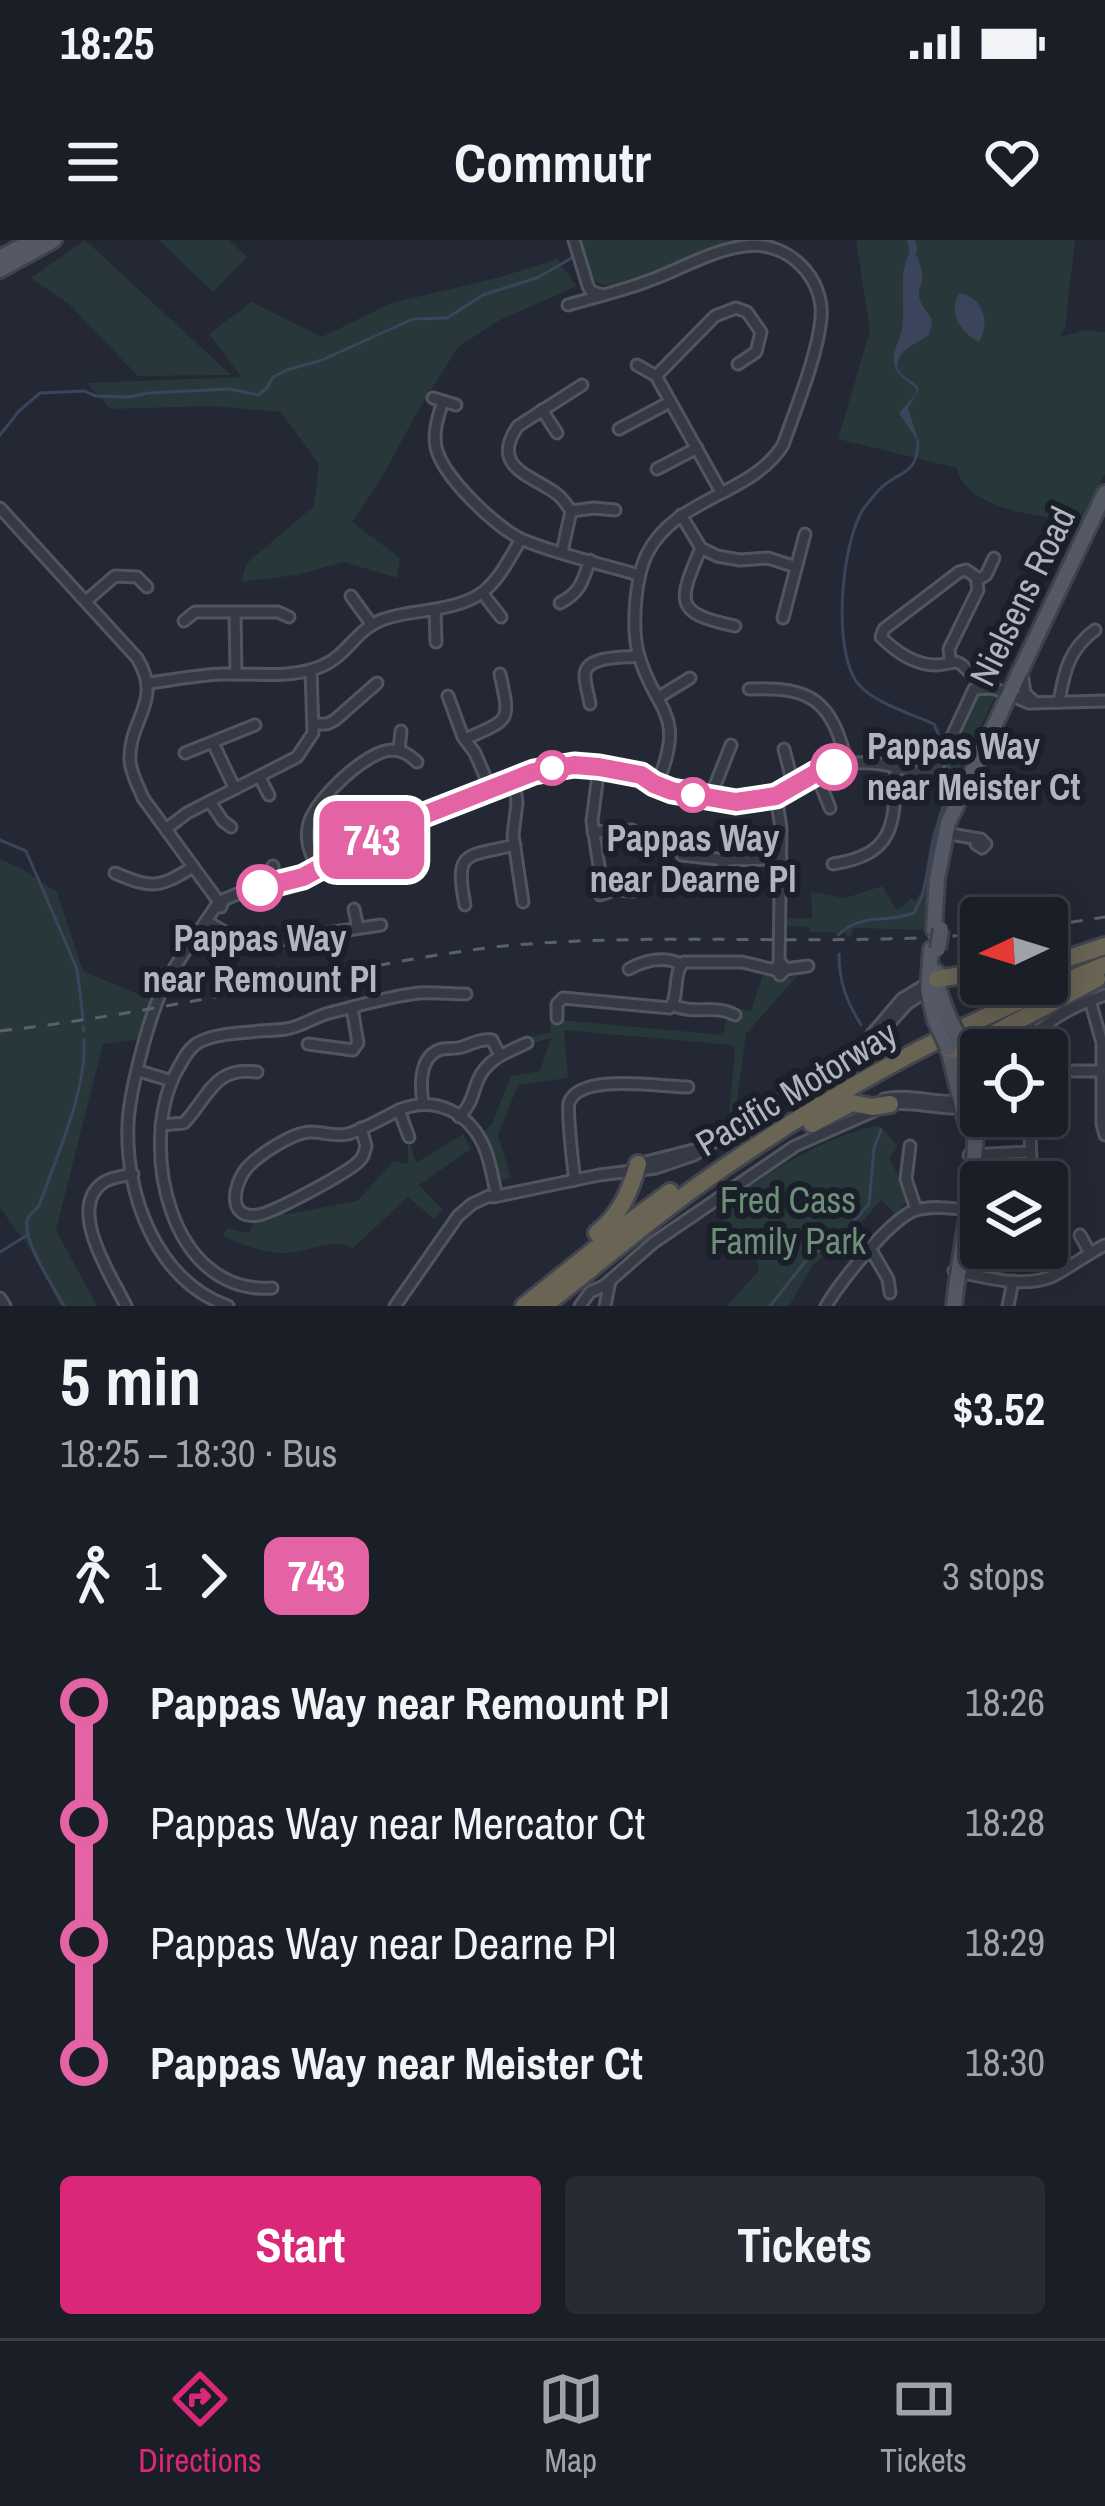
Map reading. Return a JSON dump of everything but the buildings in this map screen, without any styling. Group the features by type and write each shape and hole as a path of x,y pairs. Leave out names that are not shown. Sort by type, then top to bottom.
{"highway":[{"path":"934,949 943,968 936,982"},
{"path":"1068,959 1105,950"},
{"path":"1068,968 1105,950"},
{"name":"Pacific Motorway","path":"544,1306 736,1159 831,1100 938,1040 1105,965"},
{"path":"1002,1029 1105,976"},
{"path":"936,982 960,977"},
{"name":"Pacific Motorway","path":"521,1306 624,1226 776,1121 898,1050 989,1005"},
{"path":"736,1159 751,1159 848,1104 890,1104"},
{"path":"521,1306 518,1302 609,1224 628,1193 632,1169"}],"main road":[{"path":"0,258 33,240"},
{"path":"0,270 54,240"},
{"name":"Nielsens Road","path":"1021,677 1105,493"},
{"name":"Nielsens Road","path":"950,834 997,692 1021,677 1105,510"},
{"name":"Nielsens Road","path":"934,949 959,795 985,743 997,692"},
{"path":"936,982 939,1017 960,1050"},
{"path":"970,1137 970,1161"},
{"path":"952,1306 960,1253"}],"street":[{"path":"574,240 588,286 602,295"},
{"path":"568,304 748,245 792,257 808,272 820,298 818,335 774,460 681,515 654,541 639,575 639,656 670,730 668,751 654,779"},
{"path":"808,272 822,261"},
{"path":"656,376 715,316 736,308 747,312 761,332 756,352 738,364"},
{"path":"637,365 656,376 721,492"},
{"path":"562,552 571,511 559,495 519,473 509,451 518,426 582,385"},
{"path":"456,404 438,400 437,451 442,464 474,501 521,539 639,575"},
{"path":"619,429 670,402"},
{"path":"542,410 557,433"},
{"path":"657,469 697,448"},
{"path":"0,508 137,658 148,683 145,712 130,760 135,779 218,901"},
{"path":"571,511 615,510"},
{"path":"681,515 701,548 728,560 768,558 796,567"},
{"path":"784,618 806,535"},
{"path":"148,683 311,670 329,664 371,625 397,615 466,603 483,594 500,576 521,539"},
{"path":"701,548 687,581 687,605 703,619 735,626"},
{"path":"978,580 994,558"},
{"path":"560,603 574,596 590,560"},
{"path":"950,659 938,665 909,659 885,641 881,632 958,572 966,570 978,580"},
{"path":"86,601 115,576 137,577 148,587"},
{"path":"950,659 949,649 978,590 978,580"},
{"path":"483,594 501,617"},
{"path":"351,596 371,625"},
{"path":"435,610 436,642"},
{"path":"184,622 195,612 278,612 289,617"},
{"path":"235,614 236,674"},
{"path":"1059,703 1071,655 1095,630"},
{"path":"590,704 588,665 639,656"},
{"path":"950,659 972,675"},
{"path":"166,829 187,813 297,757 313,733 311,670"},
{"path":"972,675 982,671 997,692"},
{"path":"465,739 505,718 508,711 500,674"},
{"path":"972,675 970,683 1036,703 1105,700"},
{"path":"229,1306 198,1290 164,1256 144,1221 128,1132 129,1109 162,990 218,901 316,869 389,831 514,778 574,765 599,767 654,779 672,791 736,802 776,796 816,773 847,764 896,765 931,774 947,746 1007,684 1021,677 1024,693 1036,703"},
{"path":"659,698 690,678"},
{"path":"313,724 335,720 377,683"},
{"path":"749,689 783,688 812,699 841,738 847,764"},
{"path":"448,696 490,788"},
{"path":"185,753 255,725"},
{"path":"399,751 401,731"},
{"path":"213,743 235,789"},
{"path":"710,799 731,745"},
{"path":"784,749 794,784"},
{"path":"316,869 307,843 315,810 377,752 399,751 417,762"},
{"path":"833,864 868,855 889,833 896,765"},
{"path":"599,767 593,832 601,879 615,890 634,891"},
{"path":"816,773 830,808"},
{"path":"260,778 269,795"},
{"path":"514,778 515,845 523,902"},
{"path":"776,796 784,929 781,966"},
{"path":"210,802 231,827"},
{"path":"593,832 632,830"},
{"path":"389,831 400,869"},
{"path":"950,834 978,842"},
{"path":"465,905 460,866 472,856 515,845"},
{"path":"682,855 781,859"},
{"path":"723,860 723,888"},
{"path":"273,866 274,885"},
{"path":"115,873 154,886 193,867"},
{"path":"354,909 358,928"},
{"path":"206,921 253,944 381,925"},
{"path":"860,1047 921,979 934,949"},
{"path":"629,969 644,961 673,960 681,964 808,966"},
{"path":"557,1018 557,1004 563,998 670,1008 681,964"},
{"path":"905,996 936,982"},
{"path":"891,1023 936,982"},
{"path":"269,1286 230,1280 208,1268 178,1229 168,1201 161,1126 172,1081 186,1055 202,1040 288,1029 313,1018 420,993 466,994"},
{"path":"1043,1029 1105,995"},
{"path":"1090,1000 1101,1032 1105,1135"},
{"path":"399,1302 468,1209 495,1196 678,1163 860,1047 916,1004 939,1017"},
{"path":"673,1005 735,1015"},
{"path":"308,1044 353,1050 358,1043 352,1008"},
{"path":"423,1103 420,1081 434,1052 458,1049 483,1038 492,1040 500,1055"},
{"path":"459,1117 472,1102 487,1065 527,1043"},
{"path":"139,1071 172,1081"},
{"path":"1073,1071 1103,1071"},
{"path":"161,1126 184,1123 212,1086 229,1074 257,1072"},
{"path":"575,1180 568,1107 580,1090 609,1084 688,1087"},
{"path":"839,1127 868,1106 893,1097 960,1098"},
{"path":"585,1303 590,1292 603,1297 610,1280 653,1243 800,1143 890,1104 960,1099"},
{"path":"361,1128 366,1146 357,1163 265,1213 251,1215 239,1209 235,1187 246,1169 289,1138 308,1132 336,1136 423,1103 440,1105 459,1117 485,1150 495,1196"},
{"path":"399,1110 410,1137"},
{"path":"1030,1137 1031,1161"},
{"path":"910,1146 906,1179 916,1209"},
{"path":"971,1153 1030,1152"},
{"path":"127,1306 92,1238 89,1219 98,1188 106,1180 133,1174"},
{"path":"826,1306 897,1221 916,1209 960,1210"},
{"path":"1080,1235 1090,1252"},
{"path":"957,1272 1013,1281 1047,1278 1105,1245"},
{"path":"871,1250 888,1279 890,1293"},
{"path":"1008,1306 1013,1281"},
{"path":"0,1298 4,1306"}],"green space":[{"path":"85,240 231,375 138,376 69,304 31,278"},
{"path":"159,240 229,240 247,257 213,292"},
{"path":"582,240 741,240 621,285 602,285 593,280"},
{"path":"856,240 1075,240 1060,337 1086,330 1105,332 1105,474 1081,523 990,502 963,482 957,468 838,439 870,331"},
{"path":"557,259 577,286 500,320 458,347 352,522 400,558 397,578 344,562 296,575 241,582 247,563 314,506 319,464 281,412 212,406 110,409 87,383 241,377 209,334 251,302 322,337 391,303"},
{"path":"994,693 994,699 962,765 940,835 928,930 854,928 848,937 786,926 786,918 812,919 811,892 845,898 882,886 896,909 911,898 915,901 923,888 944,797 943,764 976,697"},
{"path":"0,859 57,892 83,971 140,995 154,992 141,1039 103,1044 56,1230 97,1306 61,1306 28,1246 0,1208"},
{"path":"763,974 781,980 798,975 746,1034 735,1115 729,1115 735,1050 731,1045 564,1030 568,1078 518,1085 498,1135 511,1178 498,1181 483,1133 492,1123 511,1076 540,1071 551,1038 533,1043 531,1037 551,1032 550,1019 723,1035 726,1020 737,1020 741,1009 751,1011"},
{"name":"Fred Cass Family Park","path":"876,1126 898,1147 889,1158 906,1202 896,1214 881,1200 849,1237 812,1266 789,1306 727,1306 759,1270 715,1209 812,1149"},
{"path":"463,1134 471,1149 419,1185 443,1210 434,1219 408,1197 353,1248 330,1245 279,1253 222,1235 228,1228 248,1233 258,1217 273,1213 357,1201 394,1161 408,1164 408,1144 416,1163"}],"water":[{"path":"911,250 922,272 920,300 932,324 928,336 904,351 897,366 919,389 908,408 919,443 899,413 916,388 899,374 894,362 902,328 904,268"},
{"path":"960,293 983,312 979,342 957,321"}],"waterway":[{"path":"911,240 913,250"},
{"path":"230,389 258,395 273,377 287,370 322,360 413,319 447,318 483,295 539,277 575,256"},
{"path":"0,435 40,393 84,391 128,397 228,389"},
{"path":"918,441 912,466 877,492 856,524 845,571 842,625 851,671 860,686 885,703 934,724 944,747"},
{"path":"838,935 856,923 914,913 923,894 950,783 948,756"},
{"path":"0,840 26,851 42,888"},
{"path":"43,890 77,969 83,1018"},
{"path":"839,954 844,991 861,1025"},
{"path":"83,1026 84,1031"},
{"path":"64,1306 34,1252 27,1221 39,1206 69,1124 81,1080 84,1040"},
{"path":"770,1306 808,1258 844,1233 869,1204 874,1148 881,1130"},
{"path":"0,1252 29,1234"}],"railway":[{"path":"1068,923 1105,917"},
{"path":"0,1031 515,945 960,935"}],"bus line":[{"name":"743","path":"260,888 303,877 401,824 534,772 574,765 599,767 641,775 672,791 736,802 776,796 834,767"}],"place":[{"name":"Pappas Way near Meister Ct","path":"834,767"},
{"name":"Pappas Way near Dearne Pl","path":"693,795"},
{"name":"Pappas Way near Remount Pl","path":"260,888"}]}
